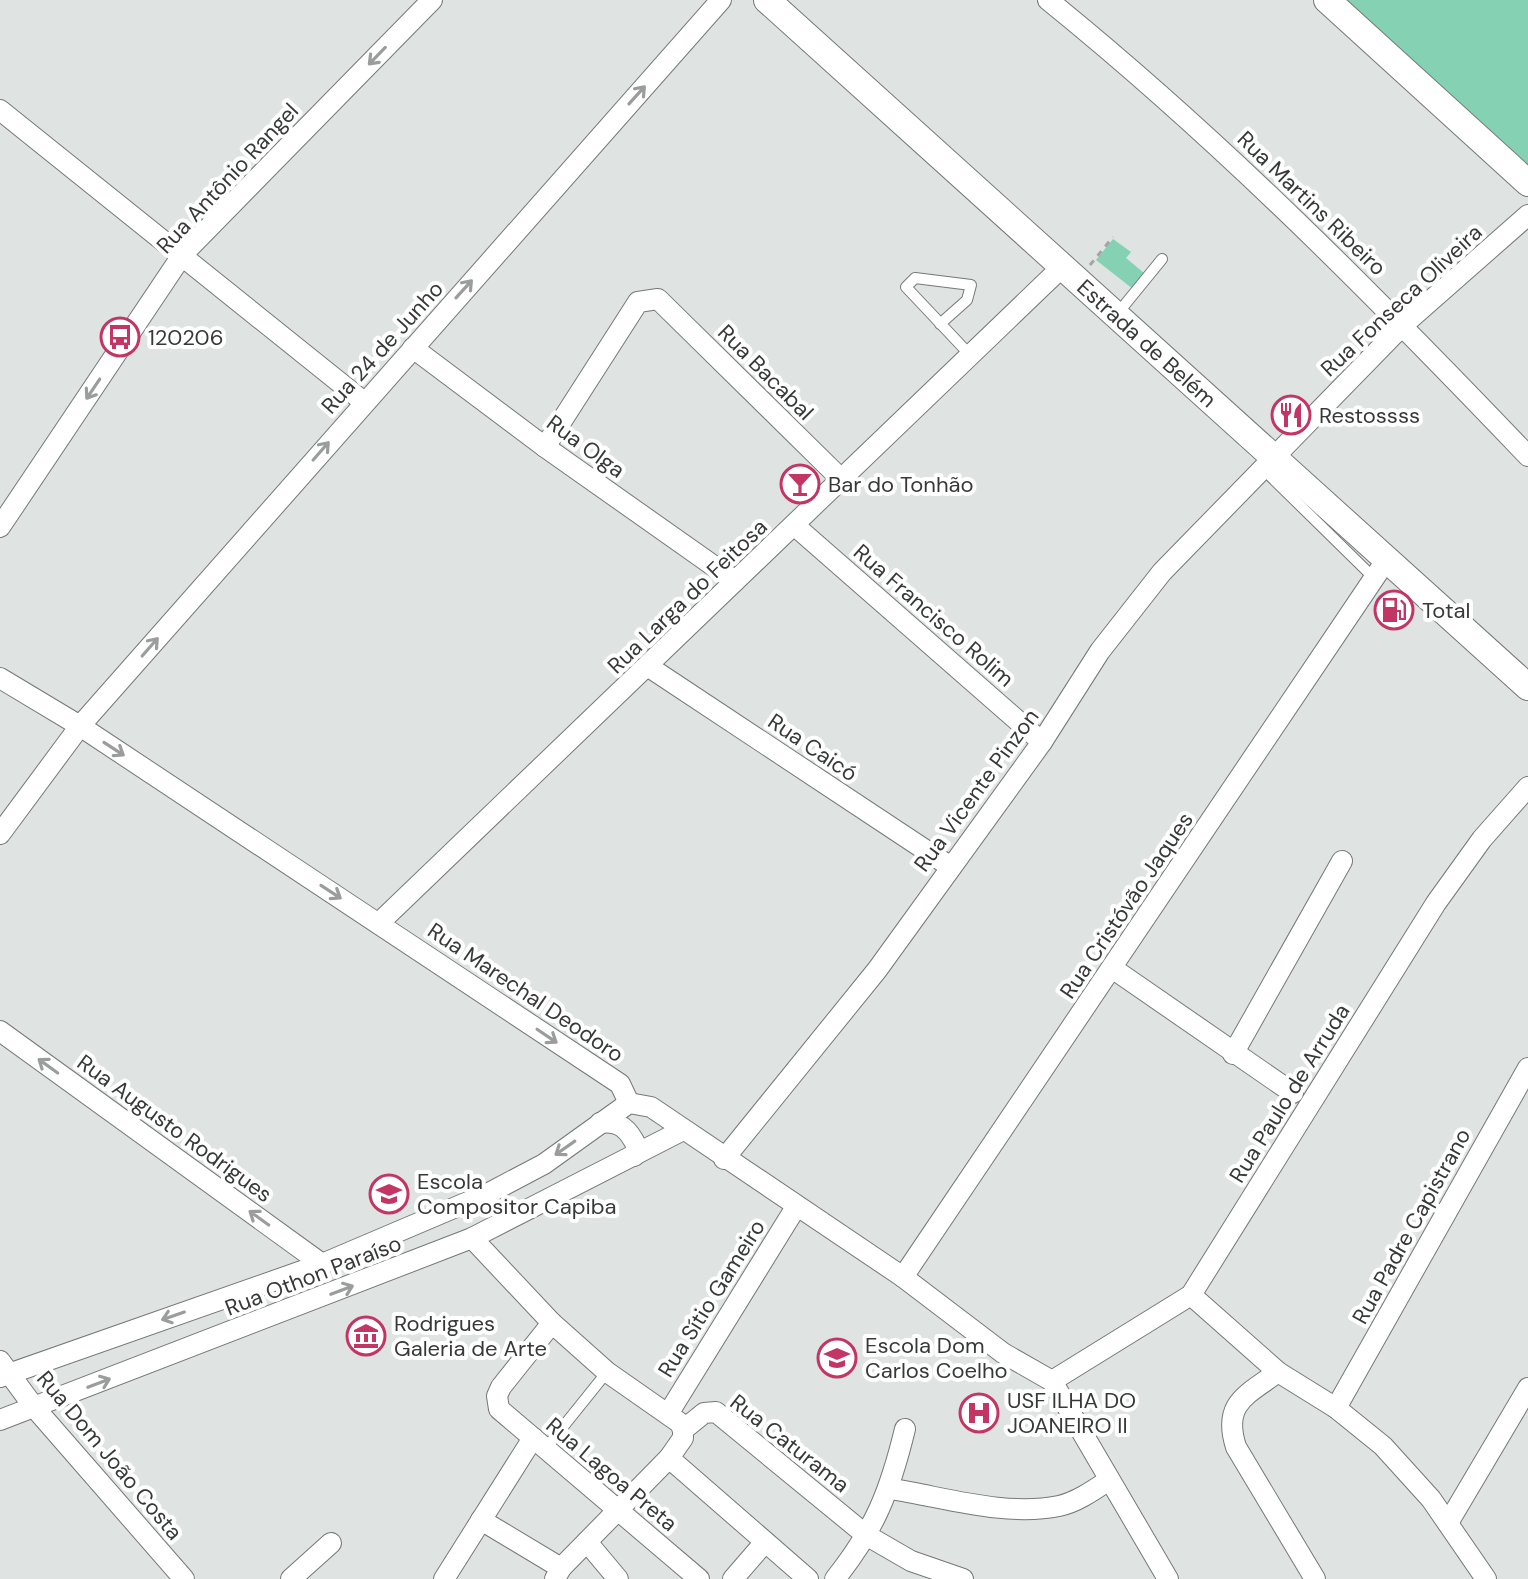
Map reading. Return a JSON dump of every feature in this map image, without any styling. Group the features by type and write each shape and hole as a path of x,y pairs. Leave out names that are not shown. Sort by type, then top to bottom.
{"main road":[{"name":"Estrada de Belém","path":"767,0 1115,317 1381,568 1528,687"},
{"path":"1327,0 1528,183"}],"street":[{"name":"Rua Antônio Rangel","path":"0,527 183,254 432,0"},
{"name":"Rua 24 de Junho","path":"0,834 80,726 721,0"},
{"name":"Rua Martins Ribeiro","path":"1048,0 1191,120 1403,325 1528,456"},
{"path":"0,110 364,402"},
{"name":"Rua Fonseca Oliveira","path":"1269,463 1403,325 1528,215"},
{"name":"Rua Larga do Feitosa","path":"379,923 649,667 841,479 972,357 1069,275"},
{"name":"Rua Bacabal","path":"545,447 638,302 658,299 841,479"},
{"name":"Rua Olga","path":"413,348 545,447 735,581"},
{"name":"Rua Vicente Pinzon","path":"724,1159 877,970 1042,742 1100,651 1154,582 1269,463"},
{"name":"Rua Francisco Rolim","path":"794,525 1042,742"},
{"name":"Rua Cristóvão Jaques","path":"903,1277 1381,568"},
{"name":"Rua Caicó","path":"649,667 951,867"},
{"name":"Rua Marechal Deodoro","path":"0,678 80,726 620,1084 629,1103 651,1107 903,1277 1003,1353 1052,1381"},
{"name":"Rua Paulo de Arruda","path":"1052,1381 1191,1295 1436,903 1482,839 1528,787"},
{"path":"1233,1054 1342,861"},
{"path":"1112,968 1293,1093"},
{"name":"Rua Augusto Rodrigues","path":"0,1031 322,1264"},
{"name":"Rua Padre Capistrano","path":"1336,1408 1528,1068"},
{"name":"Rua Othon Paraíso","path":"3,1370 322,1264 489,1193 544,1164 629,1103"},
{"path":"600,1123 617,1124 628,1130 637,1147 634,1156"},
{"name":"Rua Othon Paraíso","path":"0,1420 472,1238 683,1130"},
{"name":"Rua Sítio Gameiro","path":"668,1414 796,1207"},
{"path":"472,1238 552,1323 607,1372 668,1414 683,1430 683,1438 669,1458 558,1573 481,1520"},
{"path":"1191,1295 1278,1372 1336,1408 1383,1446 1448,1523 1486,1579"},
{"name":"Rua Lagoa Preta","path":"552,1323 501,1387 497,1403 504,1415 699,1579"},
{"name":"Rua Dom João Costa","path":"3,1370 184,1579"},
{"path":"1278,1372 1237,1403 1229,1428 1236,1447 1315,1579"},
{"path":"1052,1381 1168,1579"},
{"path":"1448,1523 1528,1388"},
{"name":"Rua Caturama","path":"683,1430 704,1413 716,1412 866,1535"},
{"path":"835,1579 866,1535 891,1489 905,1429"},
{"path":"444,1579 481,1520 540,1443"},
{"path":"669,1458 808,1579"},
{"path":"891,1489 1038,1509 1062,1506 1109,1480"},
{"path":"866,1535 911,1561 963,1579"},
{"path":"587,1542 618,1579"},
{"path":"733,1579 765,1542"},
{"path":"291,1579 331,1543"}],"lane":[{"path":"1115,317 1162,259"},
{"path":"940,324 967,300 971,285 915,278 906,287 940,324 972,357"},
{"path":"540,1443 607,1372"}],"path":[{"path":"1069,275 1113,237"}],"green space":[{"path":"1337,0 1528,0 1528,176"},
{"path":"1113,239 1131,252 1126,258 1144,273 1133,289 1096,260"}],"place":[{"name":"120206","path":"120,337"},
{"name":"Restossss","path":"1291,415"},
{"name":"Bar do Tonhão","path":"800,484"},
{"name":"Total","path":"1394,610"},
{"name":"Escola Compositor Capiba","path":"389,1194"},
{"name":"Rodrigues Galeria de Arte","path":"366,1336"},
{"name":"Escola Dom Carlos Coelho","path":"837,1358"},
{"name":"USF ILHA DO JOANEIRO II","path":"979,1413"}]}
